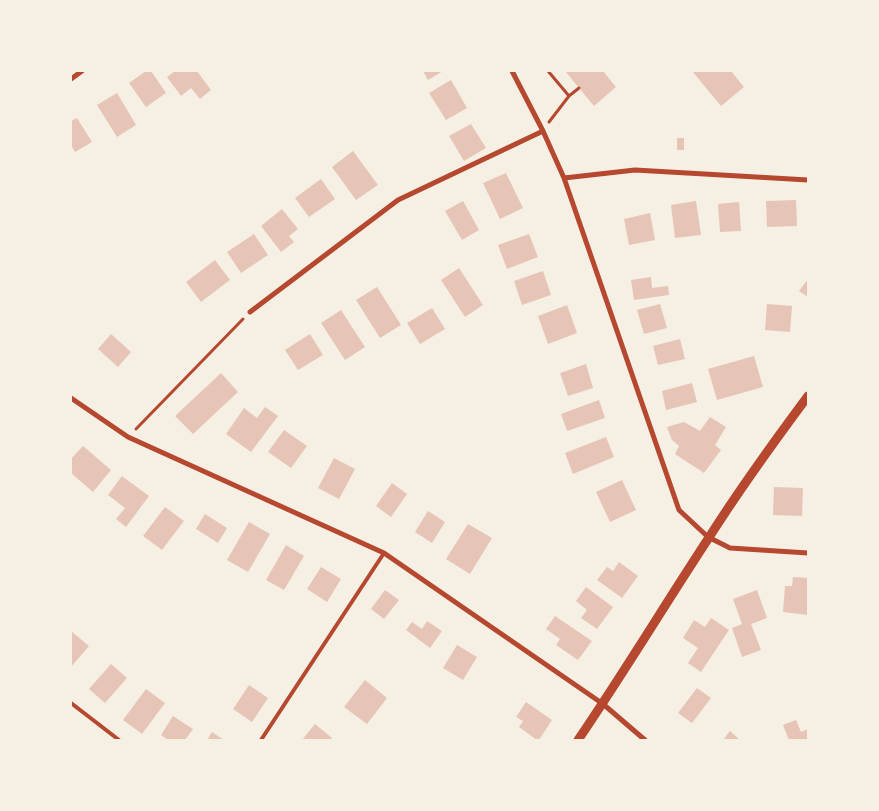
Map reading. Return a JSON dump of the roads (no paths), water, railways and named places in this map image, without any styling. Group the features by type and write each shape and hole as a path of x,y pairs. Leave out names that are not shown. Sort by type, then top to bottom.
{"street":[{"path":"71,79 82,71"},
{"path":"512,71 543,131 564,178 679,510 708,537 730,548 808,554"},
{"path":"250,312 398,200 543,131"},
{"path":"564,178 635,170 808,180"},
{"path":"578,740 708,537 774,441 808,396"},
{"path":"71,398 128,437 384,553 602,704 645,740"}],"lane":[{"path":"261,740 384,553"},
{"path":"71,703 119,740"}]}
